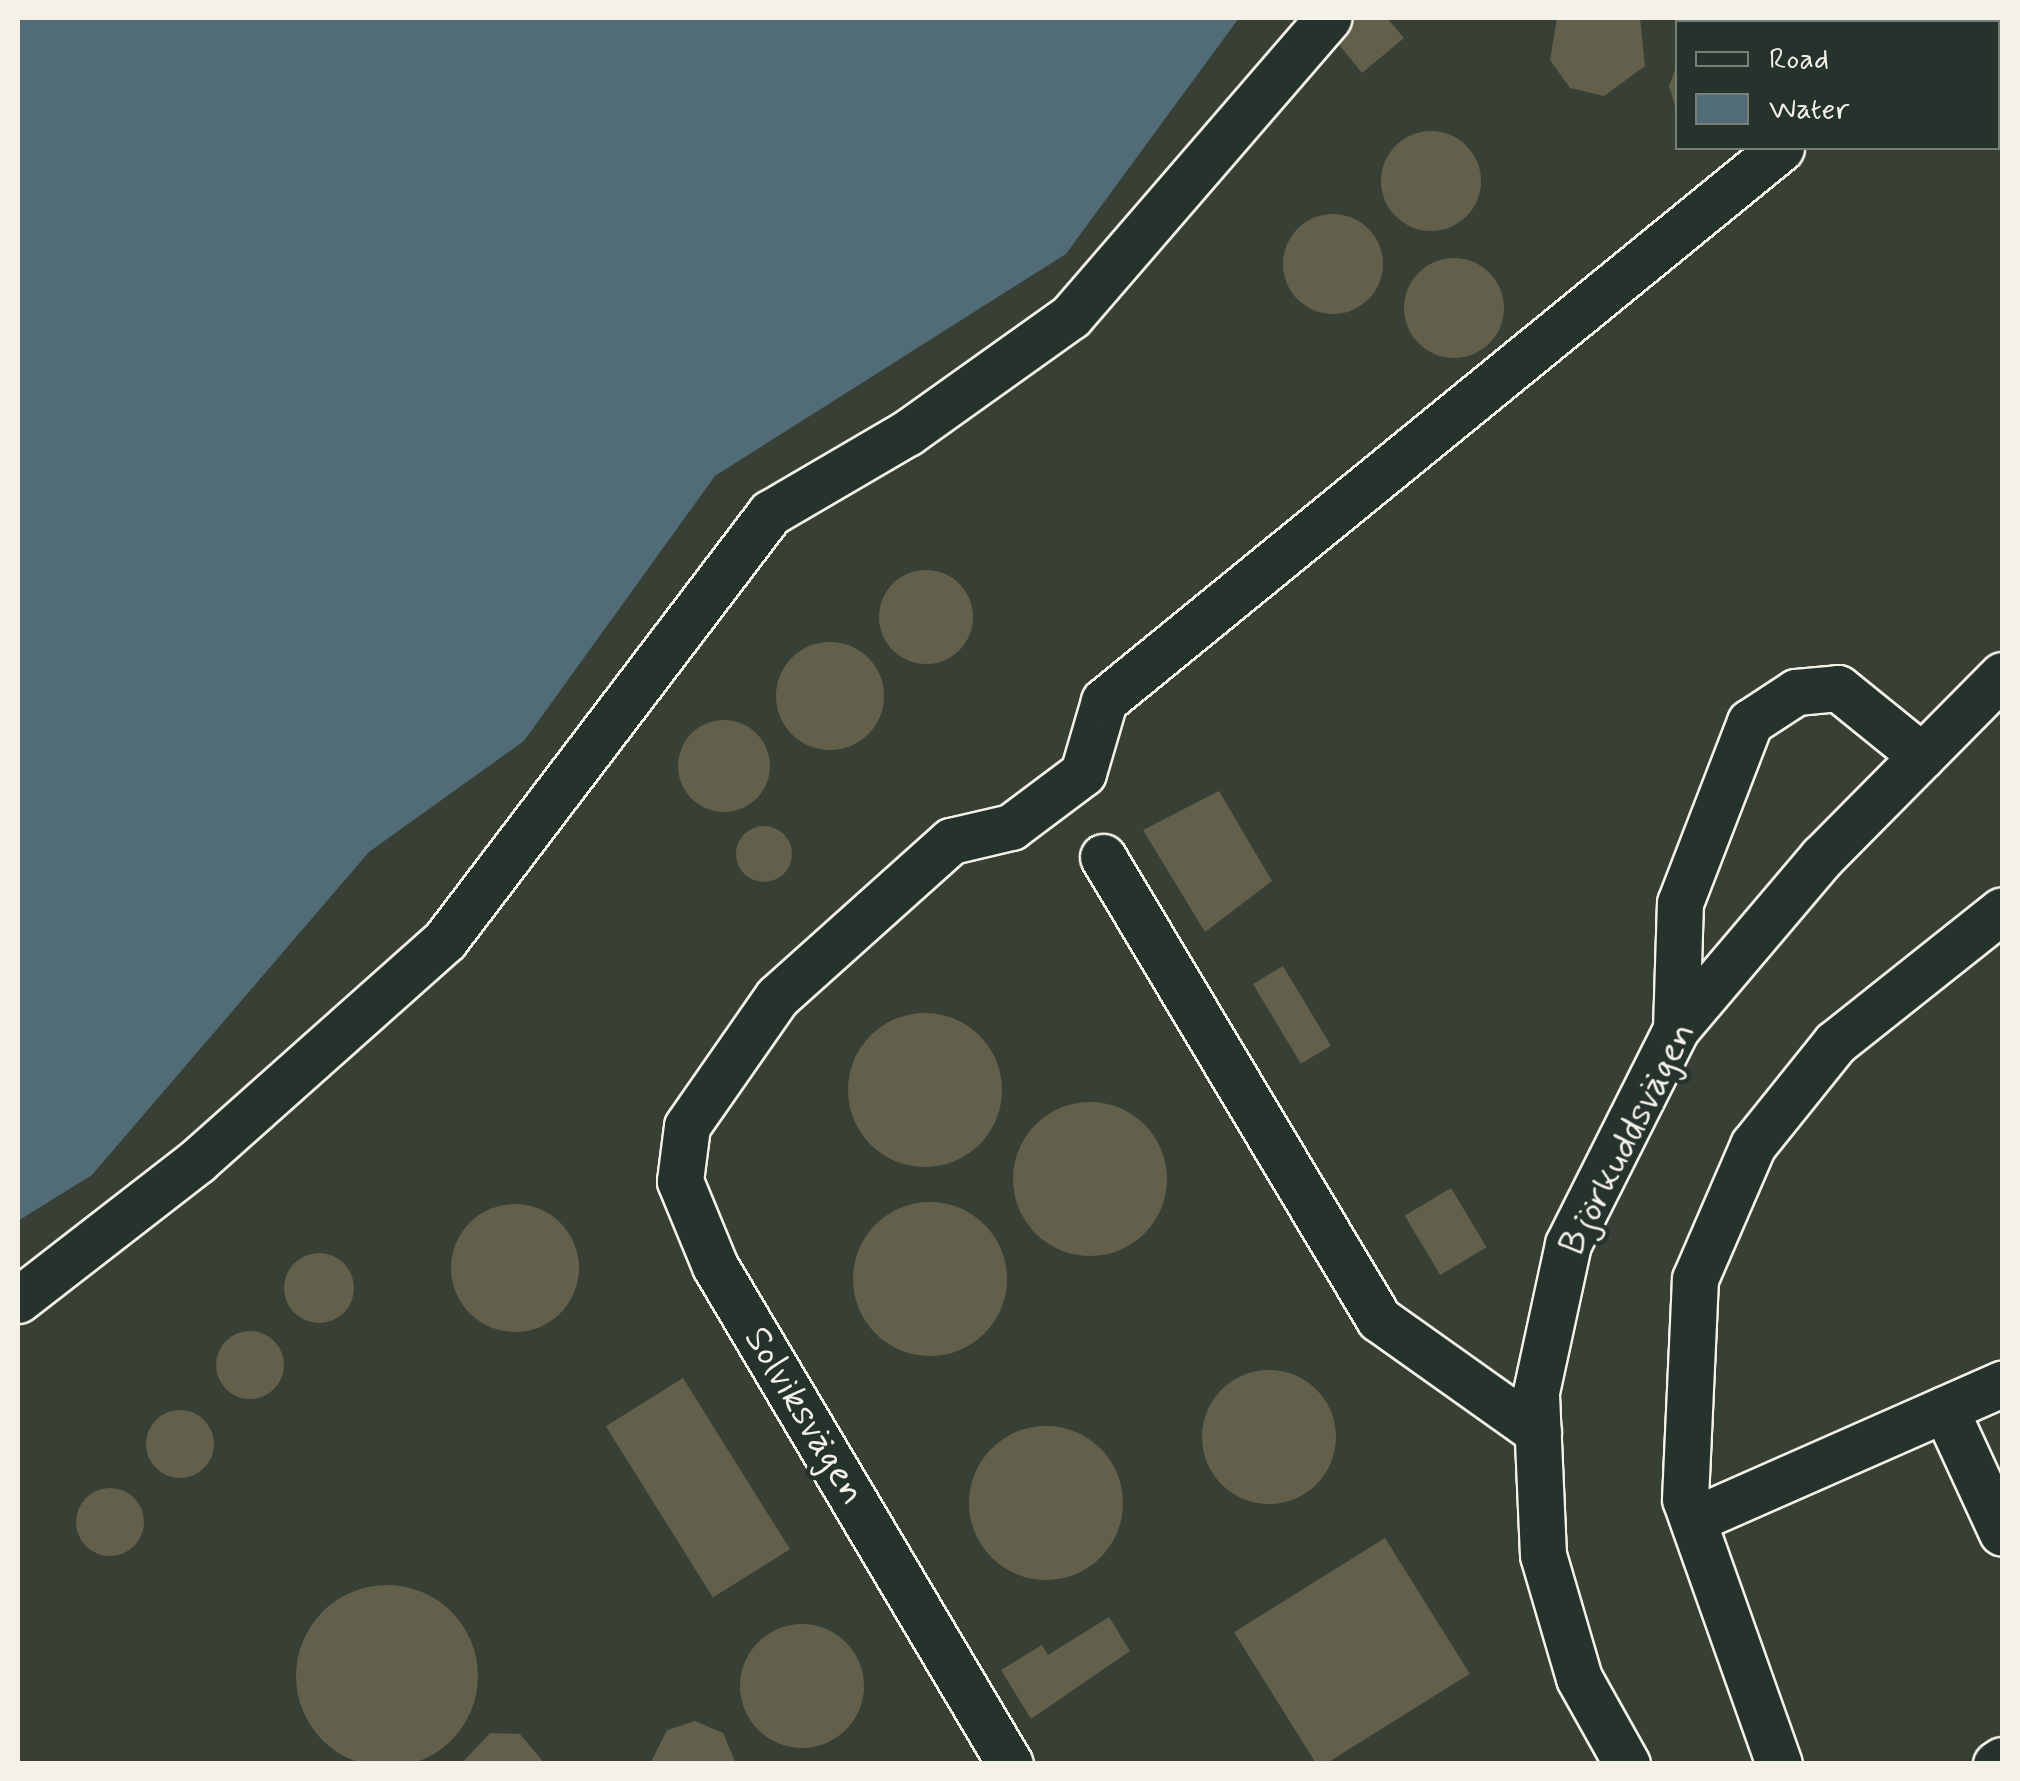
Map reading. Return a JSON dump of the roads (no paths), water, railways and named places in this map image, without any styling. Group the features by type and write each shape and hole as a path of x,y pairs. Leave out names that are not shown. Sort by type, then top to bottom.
{"street":[{"path":"18,1300 197,1161 445,940 770,513 906,434 1071,316 1328,18"},
{"name":"Solviksvägen","path":"1010,1764 715,1266 680,1182 686,1126 777,997 951,841 1011,827 1083,773 1104,701 1779,150"},
{"name":"Björkuddsvägen","path":"1627,1764 1579,1678 1542,1554 1536,1392 1568,1244 1676,1029 1822,857 2002,675"},
{"path":"1676,1029 1680,904 1750,722 1796,692 1838,688 1922,756"},
{"path":"1103,857 1378,1319 1538,1432"},
{"path":"1779,1764 1685,1499 1696,1278 1752,1145 1835,1043 2002,910"},
{"path":"1693,1520 2002,1384"},
{"path":"1945,1409 2002,1533"},
{"path":"1996,1764 2002,1760"}],"water":[{"path":"18,18 1239,18 1066,254 715,476 524,741 369,852 92,1175 18,1221"}]}
